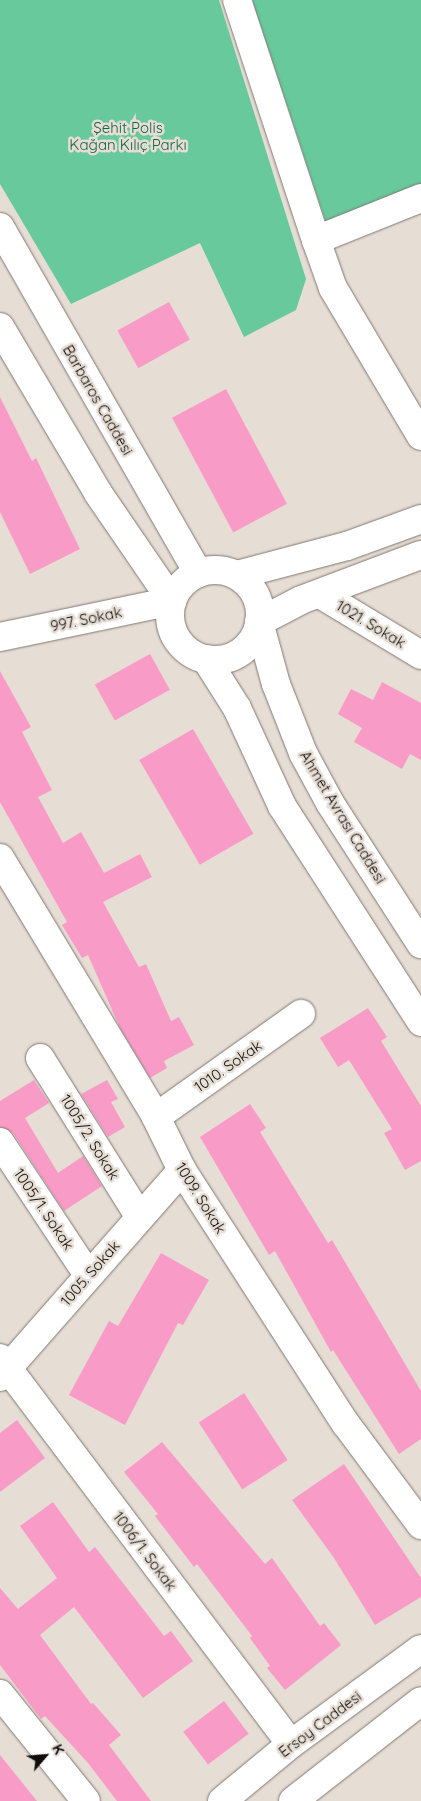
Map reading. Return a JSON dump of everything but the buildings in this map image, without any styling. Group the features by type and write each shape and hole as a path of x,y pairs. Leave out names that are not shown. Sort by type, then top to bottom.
{"street":[{"path":"237,0 333,288 421,436"},
{"path":"316,240 421,198"},
{"name":"Barbaros Caddesi","path":"0,227 198,573"},
{"path":"0,327 98,493 172,600"},
{"path":"237,575 347,546 421,519"},
{"path":"259,622 320,594 421,555"},
{"path":"224,570 237,575 255,595 259,622 254,636 240,651 220,659 206,659 192,653 177,637 170,616 172,600 178,589 198,573 224,570"},
{"name":"1021. Sokak","path":"320,594 421,655"},
{"name":"997. Sokak","path":"0,637 172,600"},
{"name":"Ahmet Avrası Caddesi","path":"259,622 276,684 303,753 330,803 421,944"},
{"path":"206,659 237,708 282,806 421,1022"},
{"name":"1009. Sokak","path":"4,874 156,1117 182,1170 346,1424 421,1525"},
{"name":"1010. Sokak","path":"156,1117 301,1014"},
{"name":"1005/2. Sokak","path":"40,1058 139,1216"},
{"name":"1005/1. Sokak","path":"0,1142 88,1275"},
{"name":"1005. Sokak","path":"2,1368 182,1170"},
{"name":"1006/1. Sokak","path":"2,1368 291,1744"},
{"name":"Ersoy Caddesi","path":"222,1801 291,1744 421,1649"},
{"path":"0,1694 86,1801"},
{"path":"293,1801 421,1701"}],"green space":[{"name":"Şehit Polis Kağan Kılıç Parkı","path":"0,0 219,0 306,279 296,310 244,337 200,243 71,304 0,184"},
{"path":"252,0 421,0 421,185 326,223"}]}
